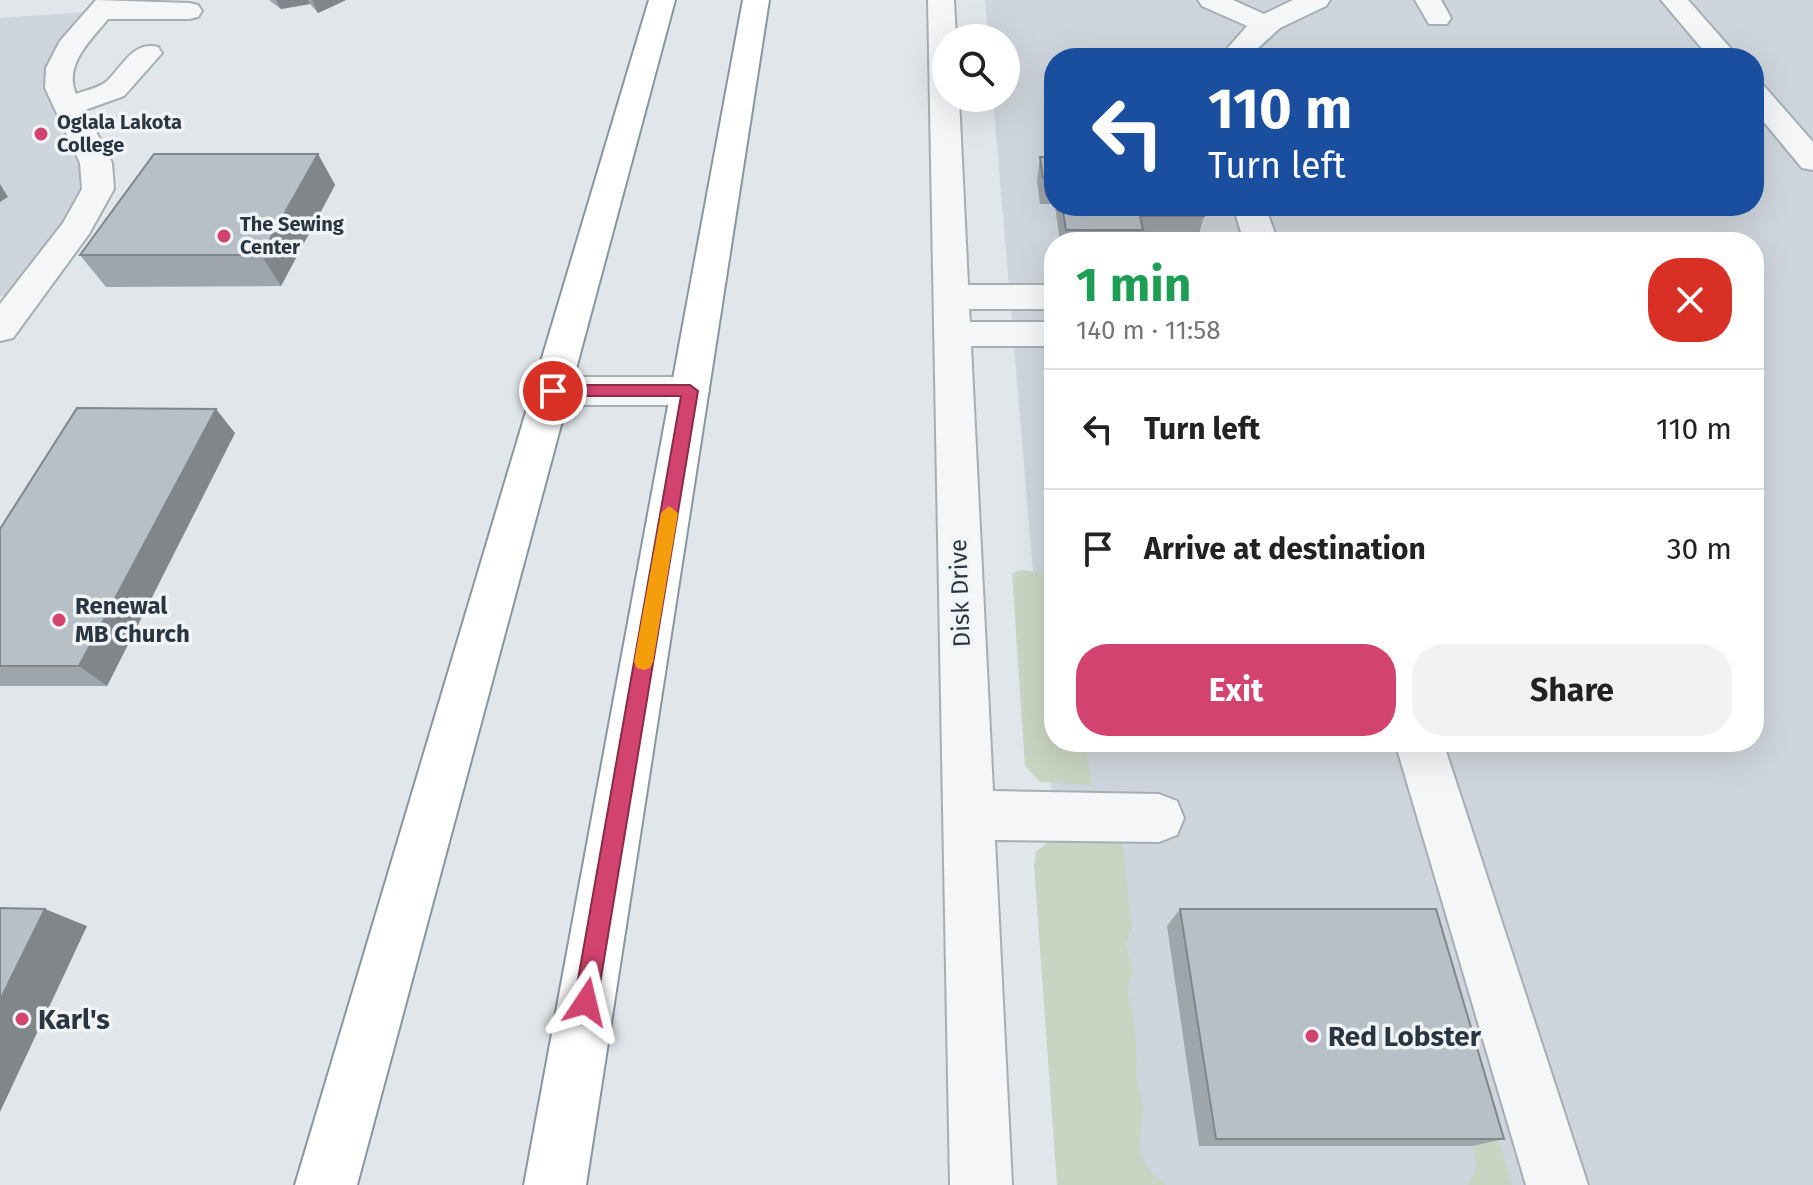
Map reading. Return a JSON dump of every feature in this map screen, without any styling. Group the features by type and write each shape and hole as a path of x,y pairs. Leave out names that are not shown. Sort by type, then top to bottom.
{"highway":[{"path":"326,1185 662,0"},
{"path":"555,1185 756,8"}],"street":[{"name":"Disk Drive","path":"941,0 981,1185"},
{"path":"1211,0 1271,12 1317,0"},
{"path":"1674,0 1716,48"},
{"path":"0,329 77,227 98,189 96,163 59,88 60,68 70,47 105,6 189,11"},
{"path":"1241,48 1271,12"},
{"path":"69,106 114,90 125,82 148,53"},
{"path":"1764,103 1810,153"},
{"path":"950,315 1044,299"},
{"path":"950,315 1044,332"},
{"path":"553,391 690,391"},
{"path":"1422,752 1557,1185"},
{"path":"968,815 1159,818"}],"shaded area":[{"path":"985,0 1813,0 1813,1185 1085,1185 1048,752 1764,752 1764,232 1044,232 1044,701 994,112 1020,112 1020,24 987,24"},
{"name":"Oglala Lakota College","path":"100,11 60,68 98,189 25,296 0,296 0,18"}],"green space":[{"path":"1022,570 1044,573 1044,752 1087,752 1091,785 1040,782 1025,766 1012,573"},
{"path":"1122,838 1132,928 1126,943 1133,973 1127,991 1134,1022 1137,1081 1143,1107 1140,1146 1147,1166 1166,1185 1057,1185 1034,865 1036,852 1050,840"},
{"path":"1434,927 1512,1185 1468,1185 1477,1169"}],"building":[{"path":"154,154 318,154 261,255 80,255"},
{"path":"1040,157 1044,157 1043,178"},
{"path":"1064,216 1140,216 1143,230 1066,230"},
{"path":"77,408 216,409 79,666 0,666 0,529"},
{"path":"0,908 45,909 0,1000"},
{"name":"Red Lobster","path":"1180,909 1436,909 1504,1139 1216,1139"}],"slow traffic":[{"path":"644,662 669,513"}],"place":[{"name":"Oglala Lakota College","path":"41,134"},
{"name":"The Sewing Center","path":"224,236"},
{"name":"Renewal MB Church","path":"59,620"},
{"name":"Karl's","path":"22,1019"},
{"name":"Red Lobster","path":"1312,1036"}],"route":[{"path":"553,391 690,391 586,1002"}]}
